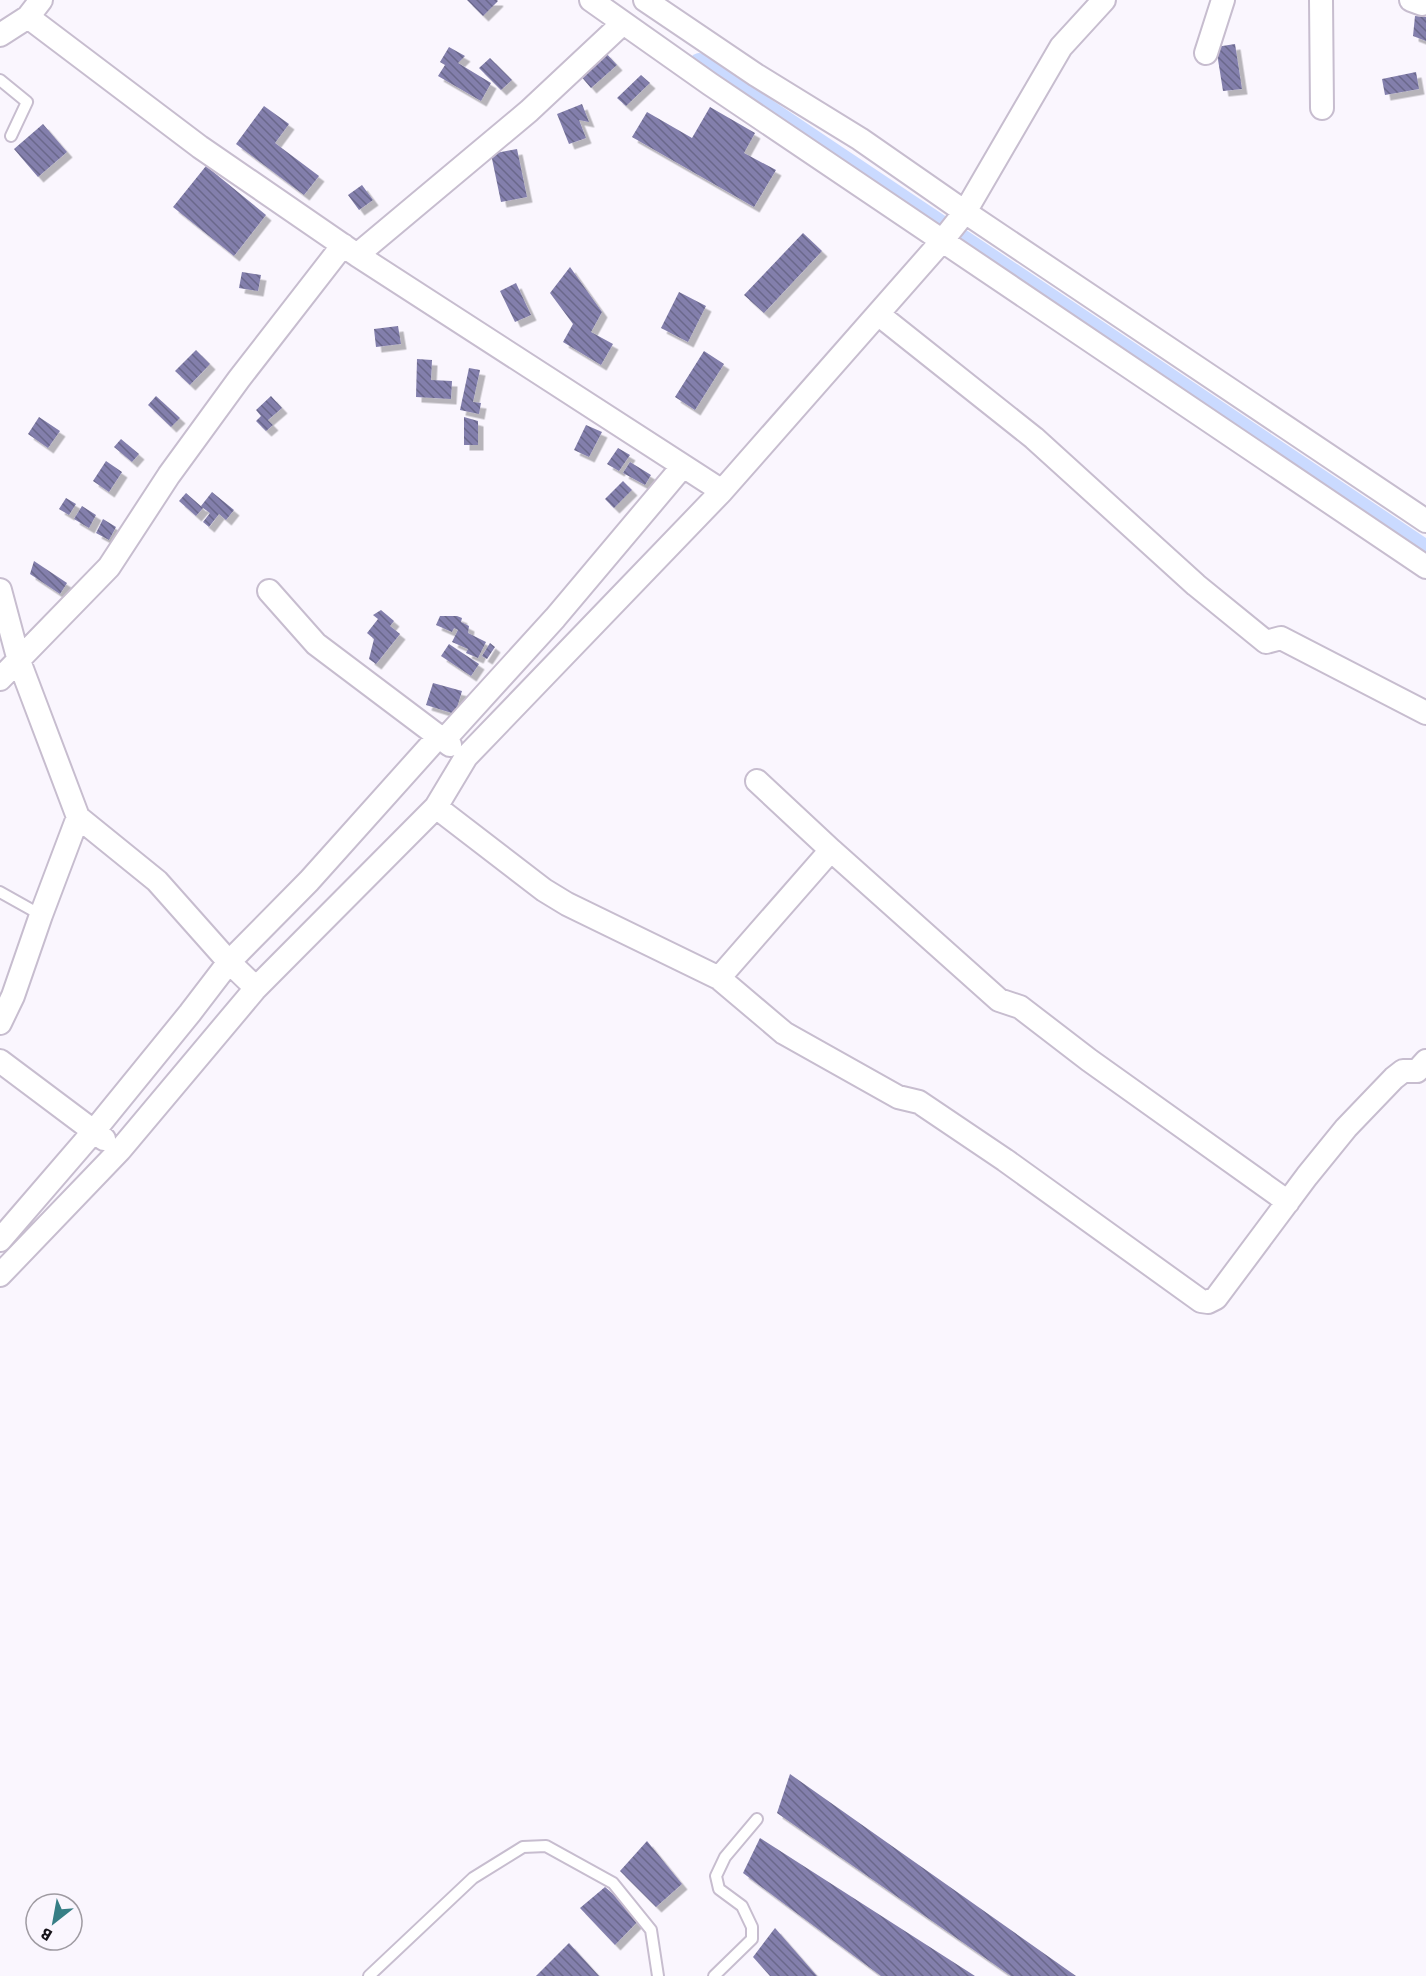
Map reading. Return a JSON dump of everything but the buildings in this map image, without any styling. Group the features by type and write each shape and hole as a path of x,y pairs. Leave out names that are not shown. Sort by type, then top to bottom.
{"street":[{"path":"591,0 720,91 1426,567"},
{"path":"0,1275 120,1150 256,988 436,807 466,757 722,491 942,241 965,212 1061,47 1104,0"},
{"path":"1206,53 1223,0"},
{"path":"1321,0 1322,108"},
{"path":"652,2 756,75 860,139 1426,521"},
{"path":"0,35 34,8 200,147 350,250 722,491"},
{"path":"0,679 109,567 204,427 350,250 529,111 624,23"},
{"path":"878,314 1034,438 1196,585 1266,642 1281,638 1426,713"},
{"path":"0,1240 94,1131 229,962 309,881 555,618 683,466"},
{"path":"0,590 19,661 78,817 157,881 229,962 256,988"},
{"path":"269,591 316,644 466,757"},
{"path":"758,781 831,850 999,1000 1020,1007 1089,1060 1288,1202"},
{"path":"436,807 551,895 719,978 784,1033 898,1096 919,1102 1201,1301 1208,1302 1216,1298 1346,1128 1376,1096 1403,1071 1417,1071 1426,1062"},
{"path":"0,1023 13,996 78,817"},
{"path":"719,978 831,850"},
{"path":"0,1061 120,1150"}],"lane":[{"path":"0,80 27,102 11,136"},
{"path":"0,892 41,915"},
{"path":"714,1976 752,1938 752,1927 742,1906 719,1889 716,1876 725,1857 757,1819"},
{"path":"369,1976 473,1878 523,1847 546,1846 613,1882 651,1930 658,1976"}],"waterway":[{"path":"699,63 1426,550"}]}
